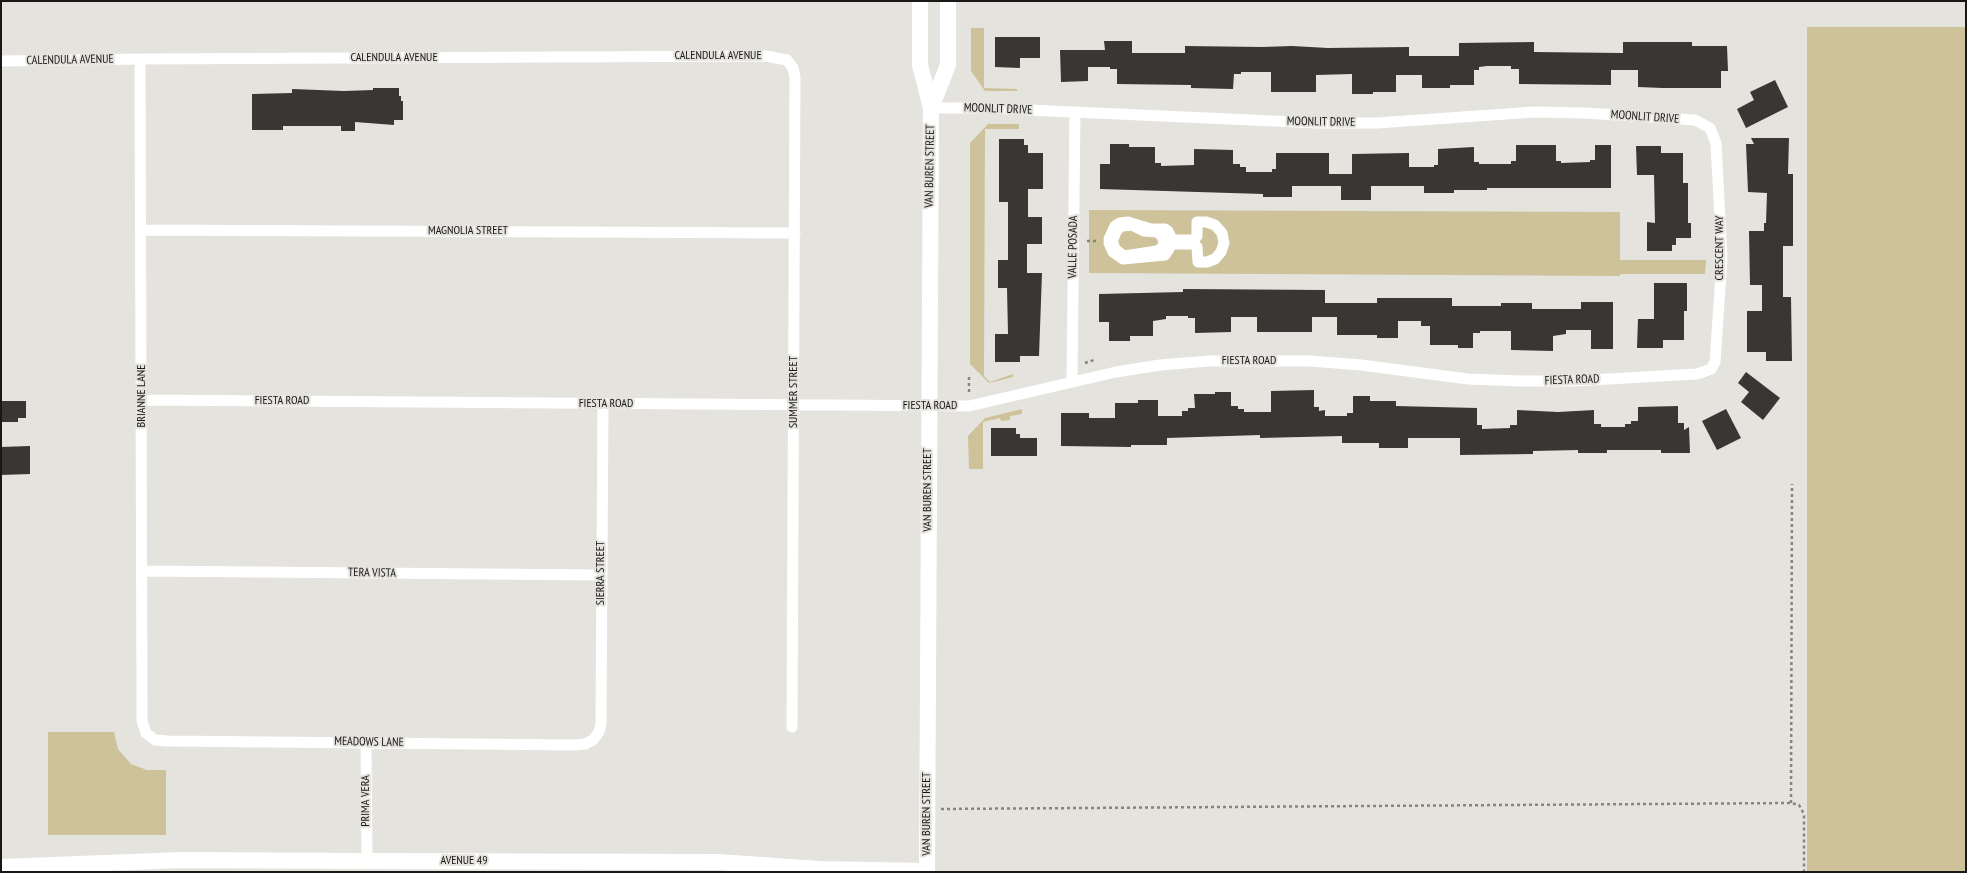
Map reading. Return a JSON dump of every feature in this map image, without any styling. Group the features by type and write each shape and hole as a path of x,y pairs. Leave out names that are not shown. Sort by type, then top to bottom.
{"street":[{"name":"VAN BUREN STREET","path":"920,1 920,65 931,108 928,406 927,872"},
{"name":"VAN BUREN STREET","path":"931,108 948,65 948,1"},
{"name":"CALENDULA AVENUE","path":"1,61 766,56 787,60"},
{"name":"BRIANNE LANE","path":"140,59 143,571 142,721 146,733"},
{"name":"SUMMER STREET","path":"787,60 793,68 795,77 792,727"},
{"name":"MOONLIT DRIVE","path":"931,108 1074,112 1318,123 1378,123 1490,114 1585,113 1695,120 1710,128"},
{"name":"VALLE POSADA","path":"1072,381 1074,112"},
{"name":"CRESCENT WAY","path":"1710,128 1716,143 1722,237 1716,355 1711,369"},
{"path":"1128,222 1151,229 1168,230 1172,240 1194,240 1198,236 1198,222 1206,222 1215,225 1222,233 1224,243 1221,252 1215,259 1207,262 1198,262 1198,247 1194,244 1172,244 1168,253 1165,255 1129,259 1118,256 1113,252 1109,243 1113,243 1115,249 1124,256 1157,251 1162,248 1164,242 1162,236 1157,232 1152,232 1144,231 1132,225 1127,225 1122,226 1117,230 1113,239 1109,239 1115,226 1120,223 1128,222"},
{"name":"MAGNOLIA STREET","path":"141,230 795,233"},
{"name":"FIESTA ROAD","path":"142,400 969,406 1072,381 1160,365 1244,361 1310,361 1361,365 1468,379 1521,381 1573,381 1697,374 1711,369"},
{"name":"SIERRA STREET","path":"593,740 599,732 601,724 603,404"},
{"name":"TERA VISTA","path":"143,571 601,575"},
{"name":"MEADOWS LANE","path":"146,733 155,740 168,741 575,745 585,744 593,740"},
{"name":"PRIMA VERA","path":"366,742 367,861"},
{"name":"AVENUE 49","path":"1,867 182,860 718,862 819,869 927,872"}],"path":[{"path":"1791,803 1792,484"},
{"path":"927,809 1791,803 1799,805 1804,814 1804,872"}],"shaded area":[{"path":"1807,27 1966,27 1966,872 1807,872"},
{"path":"971,28 984,28 984,88 1017,89 1017,91 985,91 971,71"},
{"path":"988,124 1019,124 1019,129 985,129 984,376 990,382 1013,374 1013,377 989,383 970,364 970,143"},
{"path":"1089,210 1620,212 1620,260 1706,260 1705,274 1620,274 1620,276 1089,273"},
{"path":"1022,409 1022,414 1010,416 1010,420 1001,421 1000,418 983,422 983,469 969,469 968,436 985,418"},
{"path":"48,732 114,732 118,749 131,764 147,770 166,770 166,835 48,835"}],"building":[{"path":"995,37 1040,37 1040,58 1020,58 1020,68 995,67"},
{"path":"1104,41 1132,41 1132,53 1185,53 1185,46 1292,46 1328,48 1409,47 1409,56 1459,56 1459,43 1534,42 1534,52 1623,53 1623,42 1692,42 1692,46 1727,46 1728,71 1721,71 1721,88 1662,88 1638,87 1638,70 1611,70 1611,85 1519,84 1519,69 1511,69 1511,66 1487,66 1479,67 1479,70 1474,70 1474,85 1450,85 1450,88 1422,88 1422,75 1396,75 1396,92 1373,92 1373,94 1352,94 1352,74 1316,75 1316,92 1271,92 1271,72 1241,72 1241,74 1234,74 1233,89 1191,88 1191,85 1117,84 1117,69 1110,69 1110,67 1088,67 1088,81 1061,82 1060,50 1105,50"},
{"path":"1775,80 1788,107 1746,128 1737,109 1754,100 1750,92"},
{"path":"373,88 399,88 399,96 401,96 401,101 403,101 403,120 394,120 394,125 355,122 355,131 341,131 341,126 283,126 283,130 252,130 252,94 292,93 292,89 344,91 373,90"},
{"path":"1751,138 1789,138 1788,174 1793,174 1793,246 1783,246 1783,297 1791,297 1792,361 1766,361 1766,352 1747,352 1747,311 1762,311 1762,285 1750,285 1749,231 1764,231 1764,223 1766,223 1767,193 1748,192 1746,144 1754,144"},
{"path":"999,139 1024,139 1024,145 1028,145 1028,153 1043,153 1043,189 1028,189 1028,217 1042,217 1042,244 1027,244 1027,273 1042,273 1039,356 1020,356 1020,362 995,362 995,334 1008,334 1007,288 998,288 998,260 1008,260 1008,202 999,202"},
{"path":"1110,144 1129,144 1129,147 1155,147 1155,163 1161,163 1161,166 1194,165 1194,149 1233,150 1233,164 1240,164 1240,167 1246,167 1246,172 1272,172 1272,169 1276,169 1276,153 1329,153 1329,174 1352,174 1352,154 1409,153 1409,167 1434,167 1434,165 1438,165 1438,149 1474,147 1474,162 1479,162 1479,164 1511,164 1511,161 1516,161 1516,145 1556,145 1556,161 1561,161 1561,163 1590,162 1590,160 1595,160 1595,145 1611,145 1611,188 1487,188 1487,190 1454,190 1454,193 1424,193 1424,186 1371,186 1371,200 1341,200 1341,186 1292,186 1292,197 1263,197 1263,194 1100,189 1100,164 1110,164"},
{"path":"1636,146 1661,146 1661,153 1683,153 1683,183 1688,183 1688,223 1691,223 1691,238 1676,238 1676,245 1672,245 1672,251 1647,251 1647,222 1655,223 1654,175 1637,175"},
{"path":"1654,283 1687,283 1687,311 1684,311 1684,340 1663,340 1663,348 1637,348 1638,319 1654,319"},
{"path":"1183,289 1325,290 1325,303 1377,303 1377,298 1452,298 1452,306 1501,306 1501,303 1532,303 1532,309 1581,309 1581,302 1613,302 1613,349 1591,349 1591,330 1566,330 1566,334 1553,336 1553,351 1511,350 1511,331 1480,331 1480,333 1473,333 1473,348 1458,348 1458,345 1430,345 1430,326 1421,326 1421,321 1398,321 1398,338 1377,338 1377,335 1337,335 1337,317 1312,317 1312,332 1257,332 1257,317 1231,317 1231,332 1195,333 1195,318 1188,318 1188,316 1166,316 1166,319 1153,321 1153,336 1130,336 1130,341 1109,341 1109,322 1099,322 1099,294 1183,292"},
{"path":"1746,372 1780,398 1763,420 1741,402 1749,392 1738,383"},
{"path":"1314,390 1314,407 1319,407 1319,411 1325,410 1325,416 1347,416 1347,413 1353,413 1353,396 1370,396 1370,401 1396,401 1396,406 1477,408 1477,425 1482,425 1482,429 1510,428 1510,425 1517,425 1517,410 1558,412 1594,410 1594,424 1601,424 1601,427 1625,427 1625,424 1631,424 1631,421 1638,421 1638,407 1678,406 1678,423 1684,423 1684,430 1689,427 1690,453 1661,453 1661,450 1607,450 1607,453 1578,453 1578,450 1533,451 1533,454 1460,455 1460,438 1408,438 1408,448 1379,448 1379,443 1342,443 1342,436 1260,438 1260,435 1167,438 1167,445 1131,445 1131,447 1061,446 1061,413 1089,413 1089,418 1115,418 1115,403 1138,403 1138,400 1158,400 1158,416 1182,416 1182,411 1188,411 1188,408 1195,408 1194,394 1215,394 1215,392 1231,392 1231,406 1238,406 1238,409 1244,409 1244,412 1271,412 1271,391"},
{"path":"1,401 26,401 26,418 18,418 18,422 2,422"},
{"path":"1726,409 1741,438 1717,450 1702,421"},
{"path":"991,428 1016,428 1016,434 1020,434 1020,438 1037,438 1037,456 991,456"},
{"path":"30,446 30,474 1,475 1,447"}]}
